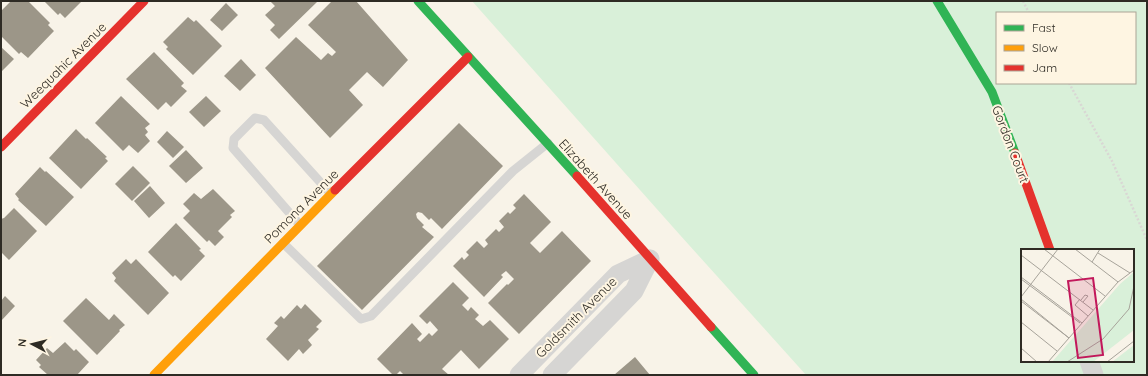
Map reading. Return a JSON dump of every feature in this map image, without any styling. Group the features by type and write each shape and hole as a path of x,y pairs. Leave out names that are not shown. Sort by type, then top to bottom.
{"street":[{"name":"Weequahic Avenue","path":"1,146 144,1"},
{"name":"Elizabeth Avenue","path":"418,1 548,143 754,375"},
{"name":"Gordon Court","path":"938,1 992,92 1025,178 1050,249"},
{"name":"Pomona Avenue","path":"154,375 300,225 468,57"},
{"name":"Goldsmith Avenue","path":"520,375 618,274 650,259"},
{"name":"Goldsmith Avenue","path":"552,375 634,291 650,259"},
{"path":"1089,362 1094,375"}],"lane":[{"path":"300,225 233,148 234,139 255,118 264,120 331,194"},
{"path":"283,243 361,319 371,316 513,171 548,143"}],"path":[{"path":"1023,1 1029,12"},
{"path":"1070,84 1112,161 1147,240"}],"green space":[{"path":"472,1 1144,1 1147,6 1147,375 806,375"}],"building":[{"path":"11,1 28,1 50,23 48,25 54,31 28,58 21,52 19,54 1,36 1,11"},
{"path":"44,1 82,1 65,18 60,13 58,15"},
{"path":"270,1 317,2 279,39 270,30 275,25 265,15 275,6"},
{"path":"332,1 356,1 408,60 383,87 367,72 349,90 363,105 330,138 265,68 296,37 321,60 328,53 332,56 336,52 308,25"},
{"path":"226,3 238,15 222,31 210,20"},
{"path":"188,17 194,22 196,20 222,46 193,75 166,49 168,47 163,42"},
{"path":"1,47 14,59 1,72"},
{"path":"154,52 184,83 181,86 187,91 171,107 166,102 158,110 126,79"},
{"path":"241,59 256,75 240,91 224,76"},
{"path":"121,96 150,124 145,128 148,132 145,135 150,141 138,153 129,145 123,151 95,123"},
{"path":"206,96 221,111 204,127 189,112"},
{"path":"459,123 503,166 442,229 431,218 429,220 422,213 418,212 416,214 417,218 424,225 422,227 434,237 362,310 317,266"},
{"path":"76,129 107,157 105,158 108,161 81,189 49,158"},
{"path":"167,131 184,147 173,158 157,142"},
{"path":"186,150 203,168 186,183 169,166"},
{"path":"133,166 150,183 132,201 115,184"},
{"path":"40,167 74,197 46,226 18,200 19,199 15,194"},
{"path":"150,186 165,203 149,218 134,201"},
{"path":"213,189 235,211 230,215 232,217 218,231 224,237 215,246 209,240 207,242 183,218 190,211 183,204 194,193 201,199"},
{"path":"524,194 551,222 530,243 540,253 562,231 591,261 519,334 488,303 514,279 506,271 501,275 503,277 484,297 453,266 462,257 464,260 469,255 466,252 477,241 484,248 488,244 485,240 496,229 499,232 504,227 499,221 508,212 510,214 516,208 513,205"},
{"path":"14,208 37,231 9,260 1,252 1,219"},
{"path":"176,223 201,249 199,250 205,256 181,281 175,275 173,277 148,252"},
{"path":"126,259 131,264 136,259 169,293 148,315 114,281 116,278 112,273"},
{"path":"453,282 469,298 462,305 468,311 471,307 479,315 475,319 483,326 490,320 509,339 479,369 461,350 442,369 449,375 404,375 400,371 396,375 393,375 377,359 412,323 422,334 417,339 420,342 429,333 432,336 438,330 430,321 427,324 419,316"},
{"path":"5,296 15,306 1,321 1,301"},
{"path":"86,298 109,320 114,314 125,325 97,355 63,321"},
{"path":"305,304 322,321 316,327 319,329 308,340 312,345 303,354 299,349 288,361 266,339 278,326 274,323 281,316 284,319 297,305 301,309"},
{"path":"65,342 74,351 76,349 89,362 77,375 48,375 39,367 41,365 36,360 47,348 53,353"},
{"path":"635,357 650,375 614,375"}],"traffic: fast":[{"path":"418,1 577,176"},
{"path":"937,1 992,92 1015,153"},
{"path":"711,327 754,375"}],"traffic: slow":[{"path":"154,375 335,190"}],"traffic: jam":[{"path":"1,147 144,1"},
{"path":"335,190 468,57"},
{"path":"1015,153 1050,249"},
{"path":"577,176 711,327"}]}
